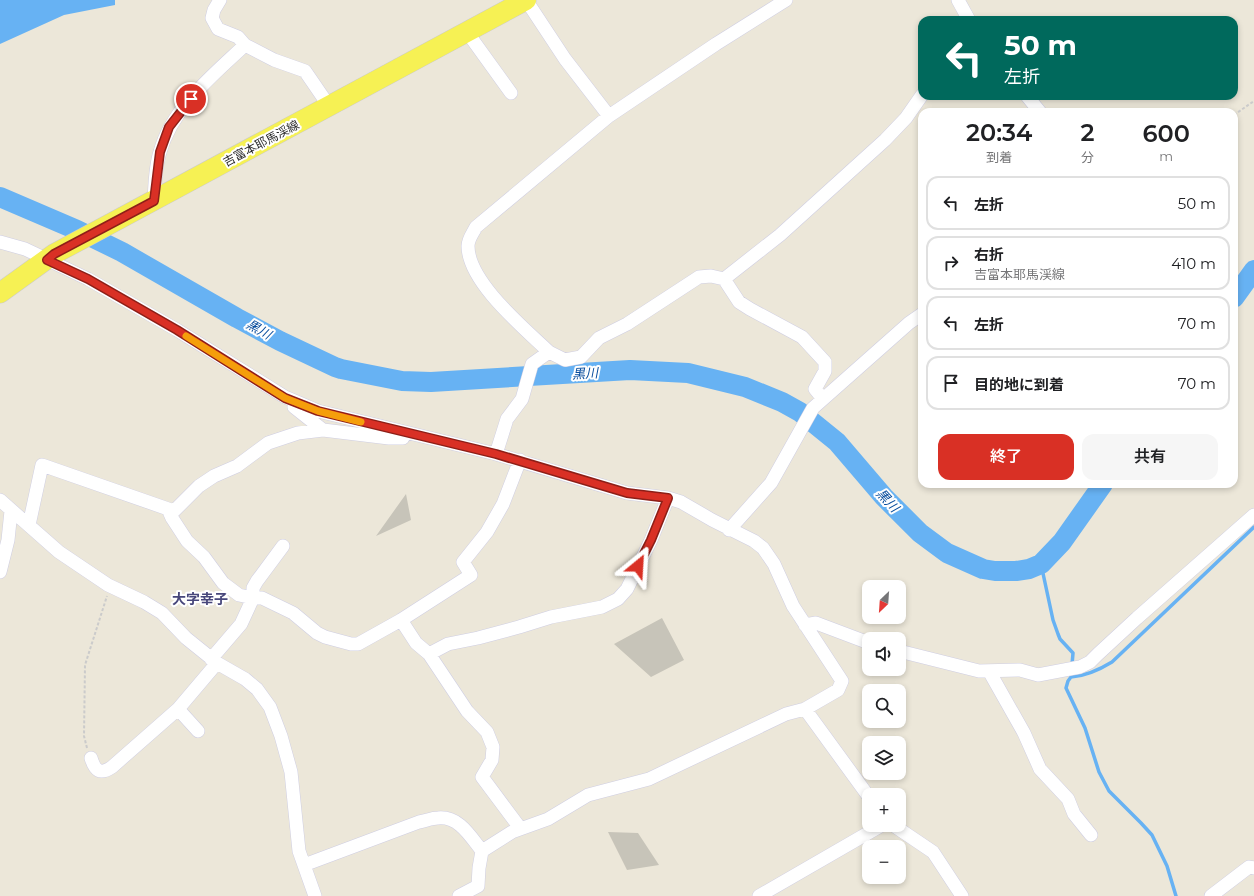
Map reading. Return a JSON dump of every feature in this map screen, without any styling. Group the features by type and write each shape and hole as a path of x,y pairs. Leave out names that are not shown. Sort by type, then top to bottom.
{"main road":[{"name":"吉富本耶馬渓線","path":"0,293 50,257 526,0"}],"street":[{"path":"220,0 214,10 212,18 218,29 238,37 245,45 274,60 305,71 329,106"},
{"path":"526,0 565,59 610,116"},
{"path":"786,0 716,44 610,116 476,226 470,237 468,245 472,263 479,278 502,306 549,352 565,360 581,357 599,338 627,324 698,277 712,276 724,279 739,302 802,337 825,362 825,371 815,389 824,399"},
{"path":"958,0 967,16"},
{"path":"467,32 511,93"},
{"path":"154,201 160,152 169,127 181,110 209,78 245,45"},
{"path":"724,279 780,235 889,136 906,118 919,100"},
{"path":"1030,100 1037,108"},
{"path":"0,242 50,257 177,330 285,398 318,411 520,460 627,493 668,498 681,502 729,530 754,541 763,548 774,564 793,606 842,681 838,690 805,709 786,714 649,779 588,795 548,820 520,828 482,851"},
{"path":"729,530 771,483 796,441 813,408 918,317"},
{"path":"496,454 507,419 522,399 532,364 549,352"},
{"path":"295,402 294,407 323,430"},
{"path":"29,525 42,464 174,512 199,486 214,476 237,466 268,443 298,433 323,430 389,438 404,438 407,433"},
{"path":"168,509 187,541 204,557 223,583 240,595 253,598 262,598 293,613 317,633 325,637 351,644 358,644 401,620 471,575 462,562 487,532 503,504 520,460"},
{"path":"429,654 448,644 478,638 551,617 602,607 618,599 627,589 651,540 668,498"},
{"path":"0,500 59,552 110,586 144,602 162,613 186,638 214,661 244,679 257,689 270,707 291,772 299,851 316,896"},
{"path":"0,572 8,540 12,511"},
{"path":"906,653 979,671 1020,670 1038,675 1080,667 1090,662 1137,618 1251,523"},
{"path":"91,758 94,767 105,772 178,709 241,624 253,598 253,588 256,580 283,546"},
{"path":"401,620 416,643 429,654 467,711 487,732 493,747 492,760 482,777 520,828"},
{"path":"805,625 816,623 862,640"},
{"path":"989,671 1024,734 1040,768 1068,799 1074,814 1091,835"},
{"path":"178,709 198,731"},
{"path":"805,709 862,788"},
{"path":"304,865 419,822 438,818 452,820 462,825 482,851 479,868 481,891 459,896"},
{"path":"759,896 870,832"},
{"path":"904,832 933,852 962,896"},
{"path":"1211,896 1249,867 1254,868"}],"path":[{"path":"1238,112 1254,101"},
{"path":"91,758 84,736 85,665 110,586"}],"water":[{"path":"0,0 115,0 115,5 64,15 0,44"}],"building":[{"path":"406,494 411,520 376,536"},
{"path":"662,618 684,660 651,677 614,644"},
{"path":"608,832 638,833 659,865 627,870"}],"waterway":[{"name":"黒川","path":"0,197 77,230 122,252 280,341 341,369 402,381 431,382 630,370 688,373 745,387 782,402 800,412 837,442 884,497 920,533 947,553 983,569 995,571 1016,571 1029,569 1041,564 1062,542 1100,488"},
{"name":"黒川","path":"1238,292 1254,270"},
{"path":"1071,677 1092,672 1112,662 1254,527"},
{"path":"1041,564 1053,620 1060,639 1073,653 1072,665"},
{"path":"1071,672 1071,677 1066,688 1085,728 1099,772 1109,791 1152,835 1167,866 1176,896"}],"slow traffic":[{"path":"186,336 285,398 318,411 361,422"}],"district":[{"name":"大字幸子","path":"200,599"}],"route":[{"path":"191,99 169,127 160,152 156,174 154,201 54,254 47,260 88,279 177,330 285,398 318,411 496,454 627,493 668,498 651,540 638,566"}]}
